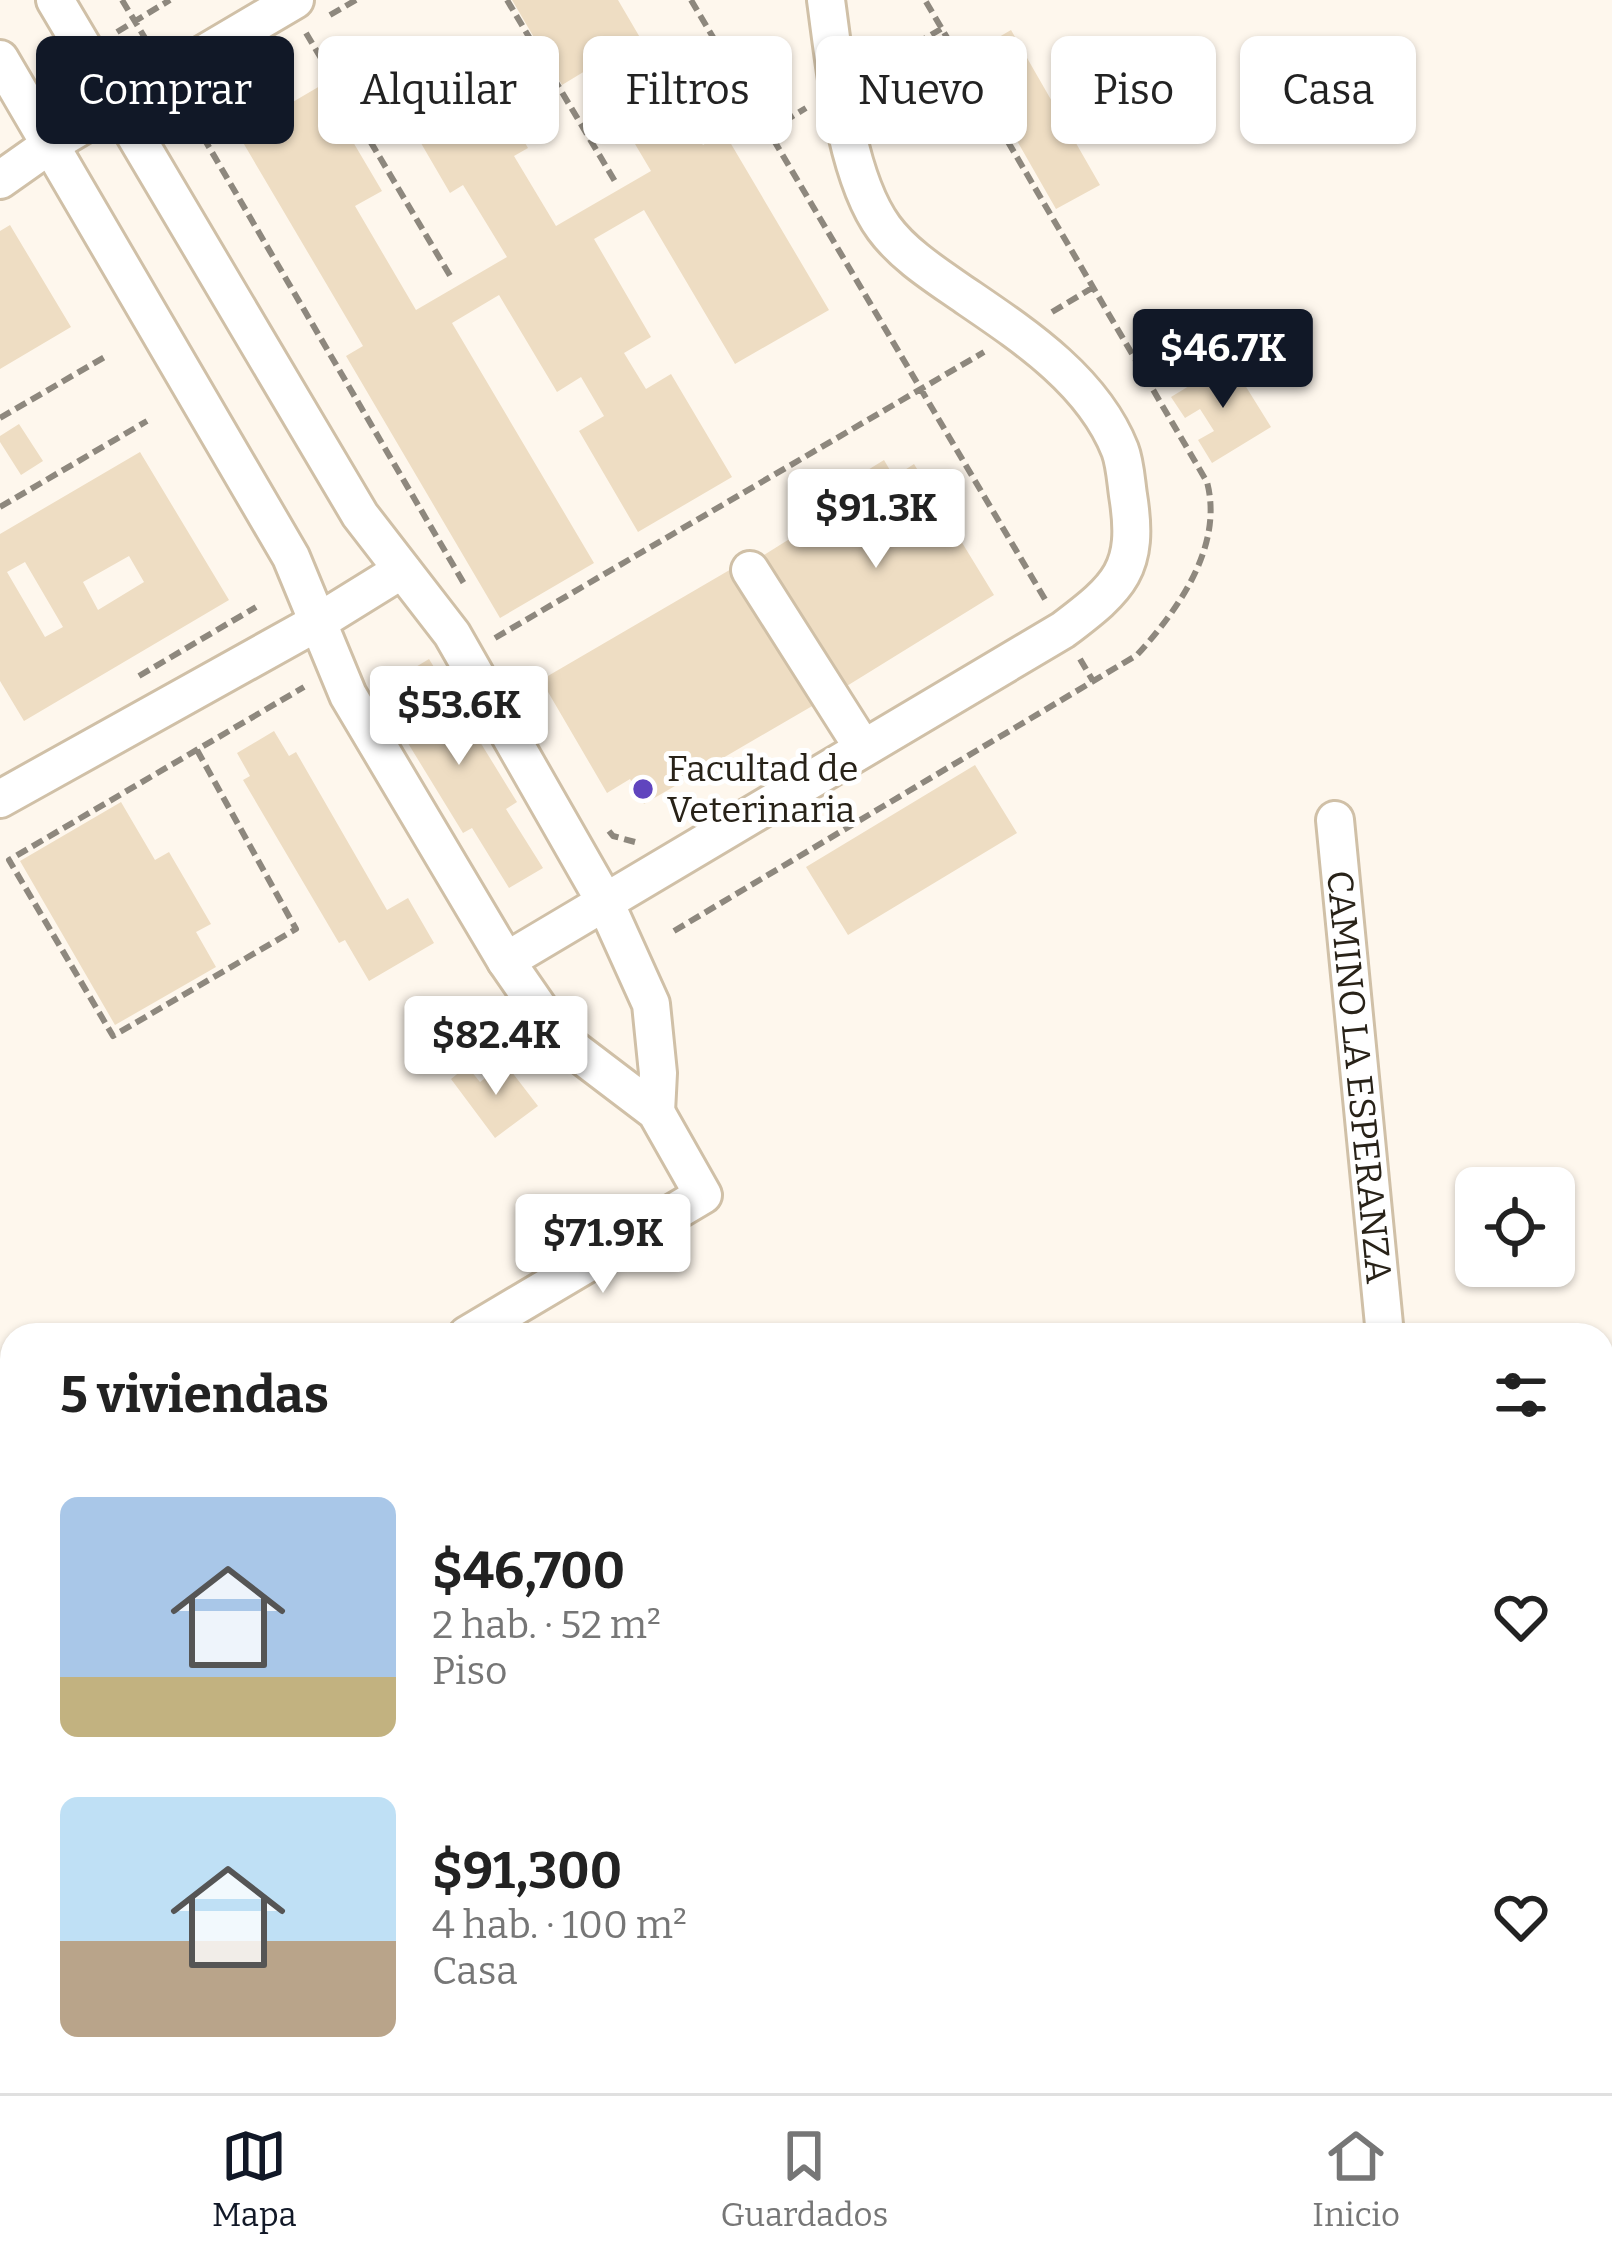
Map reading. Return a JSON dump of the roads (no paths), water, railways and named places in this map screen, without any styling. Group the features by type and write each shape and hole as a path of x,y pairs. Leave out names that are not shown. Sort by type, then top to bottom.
{"street":[{"path":"55,0 77,36"},
{"path":"506,961 1063,630 1099,603 1124,574 1134,535 1121,451 1083,389 1018,332 928,269 885,230 865,195 839,89 826,0"},
{"path":"254,36 300,15"},
{"path":"0,59 36,119"},
{"path":"0,180 51,144 292,557 348,695 506,961 560,1039 656,1112 703,1196 487,1323"},
{"path":"141,144 360,515 452,634 604,900 651,1004 658,1073 656,1112"},
{"path":"0,799 318,622 402,570"},
{"path":"751,570 863,748"},
{"name":"CAMINO LA ESPERANZA","path":"1335,820 1384,1323"}],"place":[{"name":"Facultad de Veterinaria","path":"643,789"}]}
